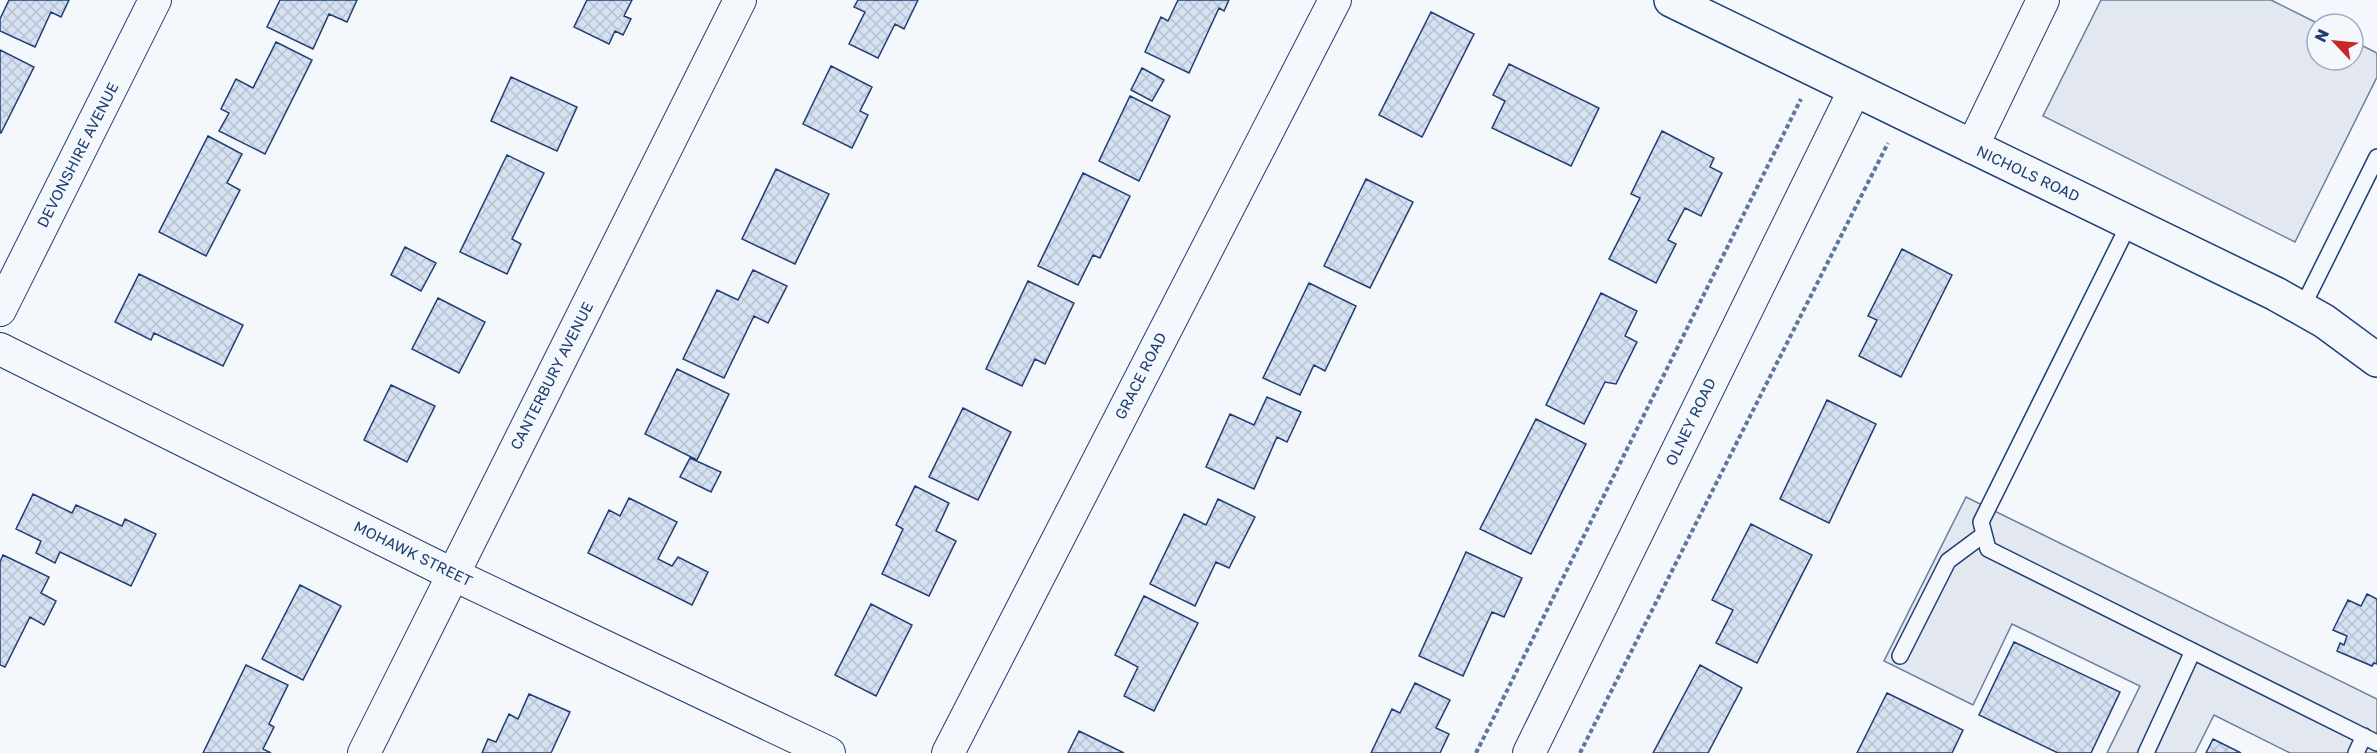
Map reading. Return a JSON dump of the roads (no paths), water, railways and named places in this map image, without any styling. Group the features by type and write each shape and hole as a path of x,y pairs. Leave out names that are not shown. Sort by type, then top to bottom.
{"street":[{"name":"DEVONSHIRE AVENUE","path":"0,310 155,0"},
{"name":"CANTERBURY AVENUE","path":"364,753 740,0"},
{"name":"GRACE ROAD","path":"948,753 1335,0"},
{"name":"NICHOLS ROAD","path":"1671,0 1854,91 2130,222 2302,308 2324,321 2377,360"},
{"path":"1972,147 2043,0"},
{"name":"OLNEY ROAD","path":"1528,753 1854,91"},
{"name":"MOHAWK STREET","path":"0,349 452,574 829,753"}],"lane":[{"path":"2302,308 2377,157"},
{"path":"2130,222 1981,522 1988,549 2370,739 2356,753"},
{"path":"1900,656 1948,561 1983,535"},
{"path":"2146,753 2193,651"}]}
